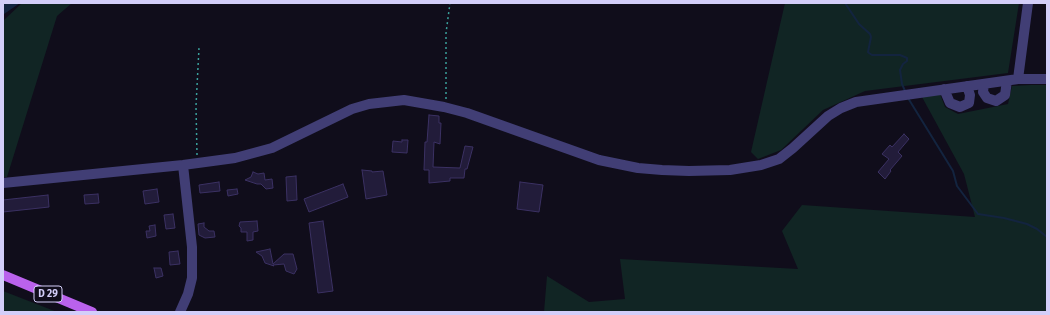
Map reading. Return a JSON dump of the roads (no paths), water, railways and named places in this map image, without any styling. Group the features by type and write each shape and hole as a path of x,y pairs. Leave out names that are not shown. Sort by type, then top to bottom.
{"main road":[{"name":"D 29","path":"3,275 92,312"}],"street":[{"path":"984,84 983,92 987,98 996,101 1005,95 1013,80 1028,3"},
{"path":"3,182 183,165 235,158 272,148 352,109 384,101 404,100 444,107 467,113 598,160 638,168 689,171 730,170 761,165 779,159 828,116 841,108 856,102 1013,80 1047,79"},
{"path":"944,89 950,103 960,107 969,103 970,94 967,86"},
{"path":"180,312 188,294 192,278 192,247 183,165"}],"water":[{"path":"3,3 20,3 3,14"}],"waterway":[{"path":"845,3 859,24 870,34 869,53 872,55 900,55 907,58 907,61 903,64 900,70 902,84 905,91"},
{"path":"908,98 953,171 957,186 978,214 1004,218 1027,224 1037,229 1047,237"}]}
